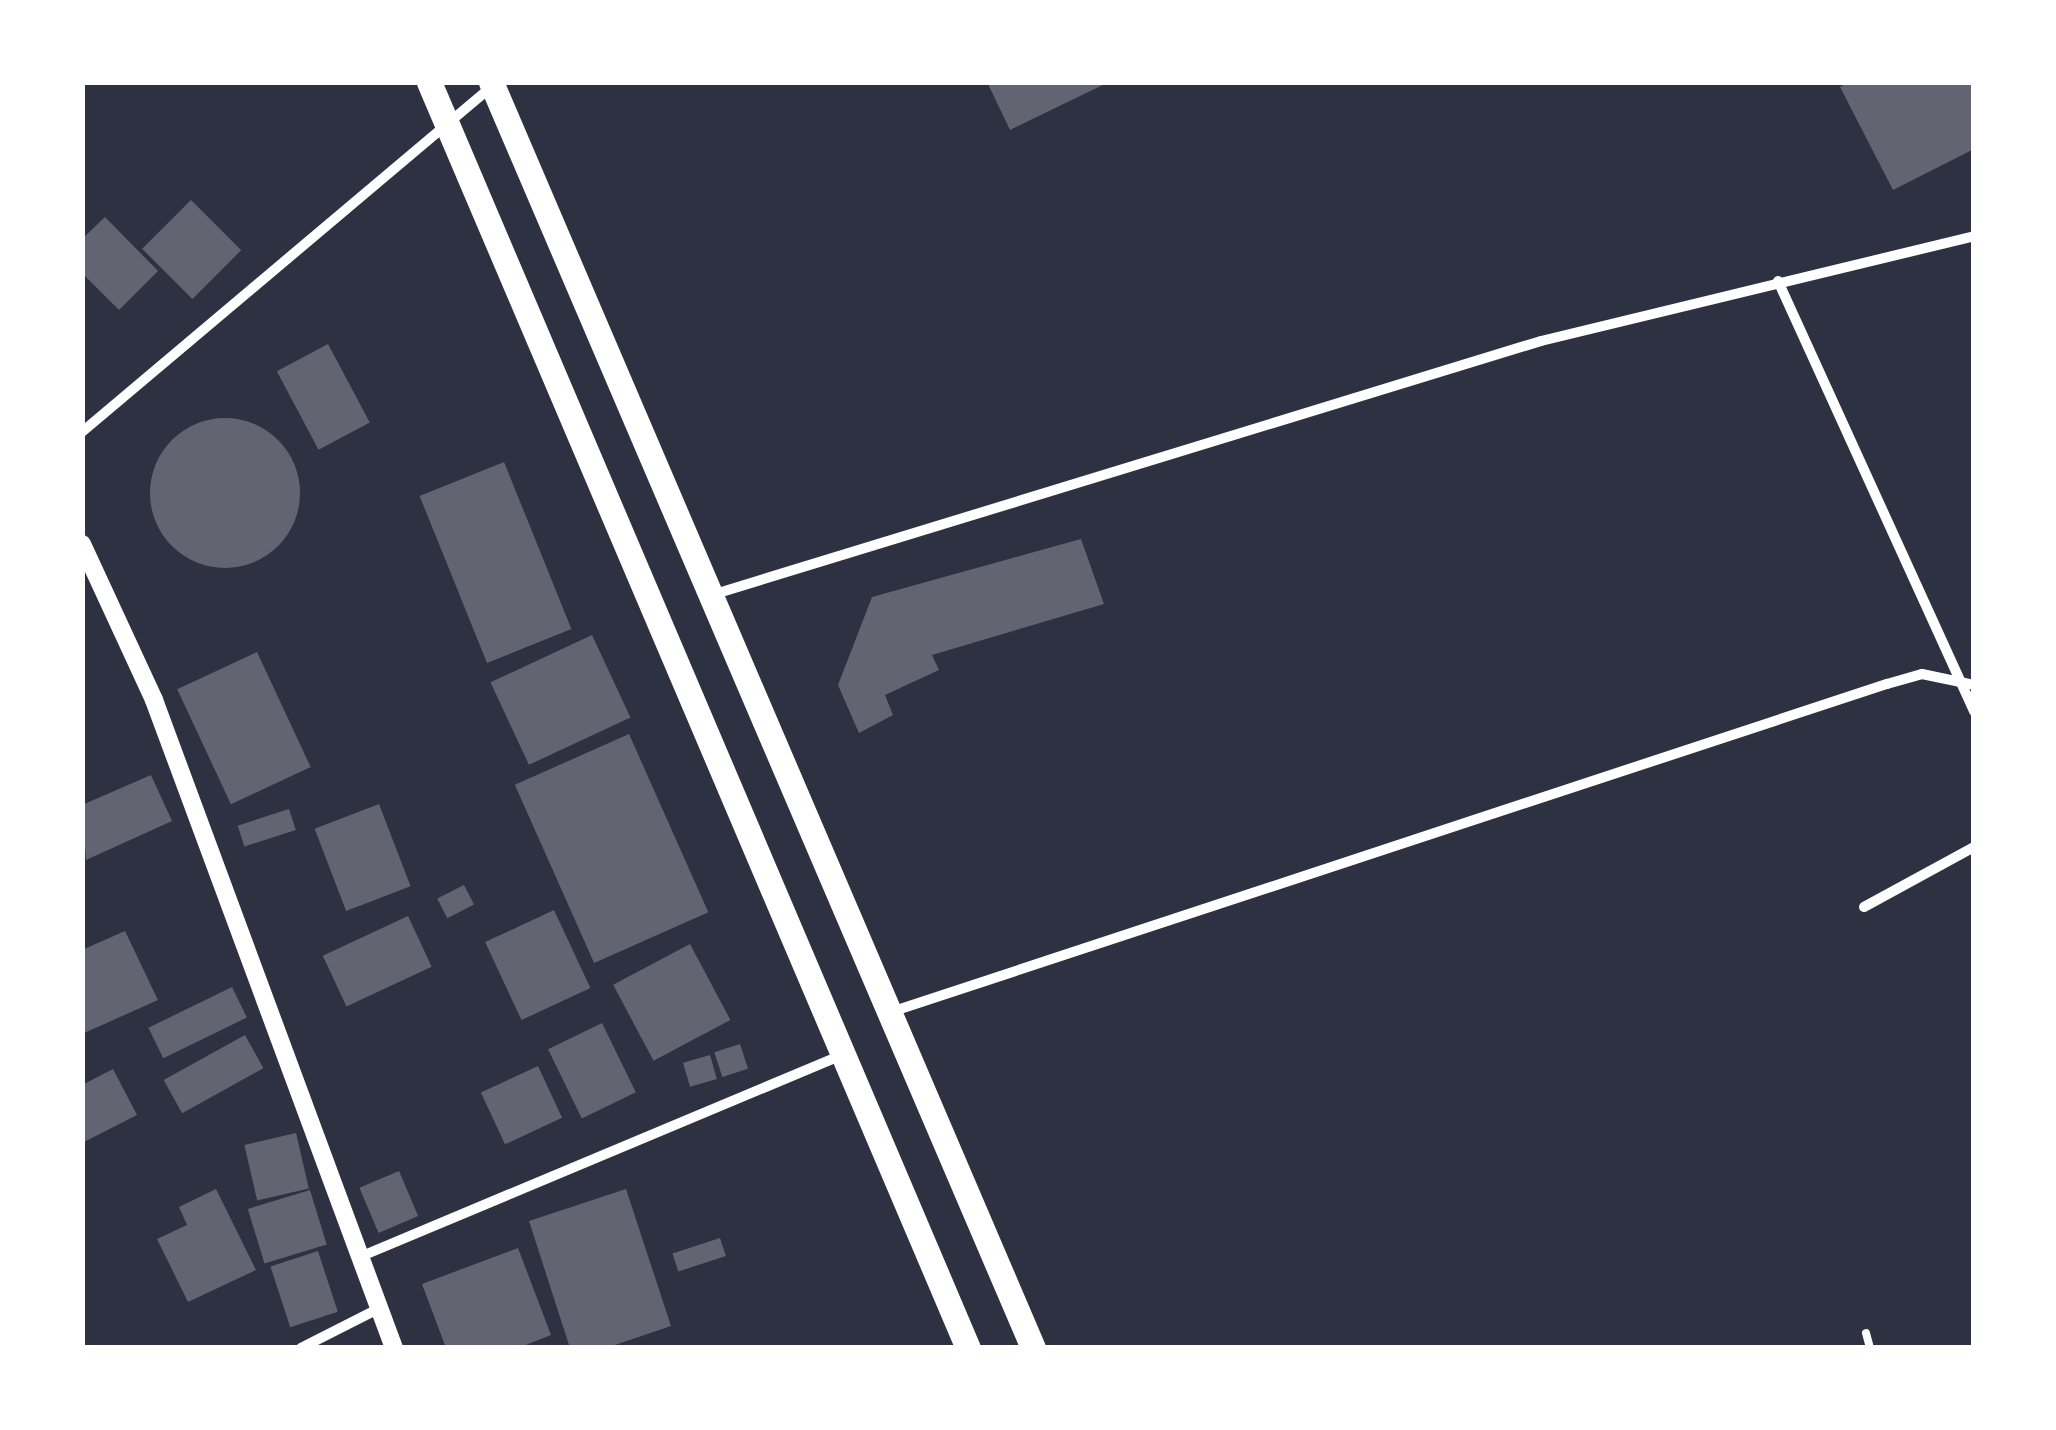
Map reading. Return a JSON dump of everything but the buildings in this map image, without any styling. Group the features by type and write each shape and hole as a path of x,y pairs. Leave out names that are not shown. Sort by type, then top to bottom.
{"main road":[{"path":"429,82 968,1348"},
{"path":"494,84 715,594 1033,1348"}],"street":[{"path":"82,432 494,84"},
{"path":"715,594 1541,341 1974,236"},
{"path":"1778,281 1957,681 1974,711"},
{"path":"82,544 154,700 394,1348"},
{"path":"891,1012 1887,684 1922,674 1974,685"},
{"path":"1864,907 1974,847"},
{"path":"362,1256 843,1054"},
{"path":"300,1348 381,1308"}],"lane":[{"path":"1866,1333 1870,1348"}]}
